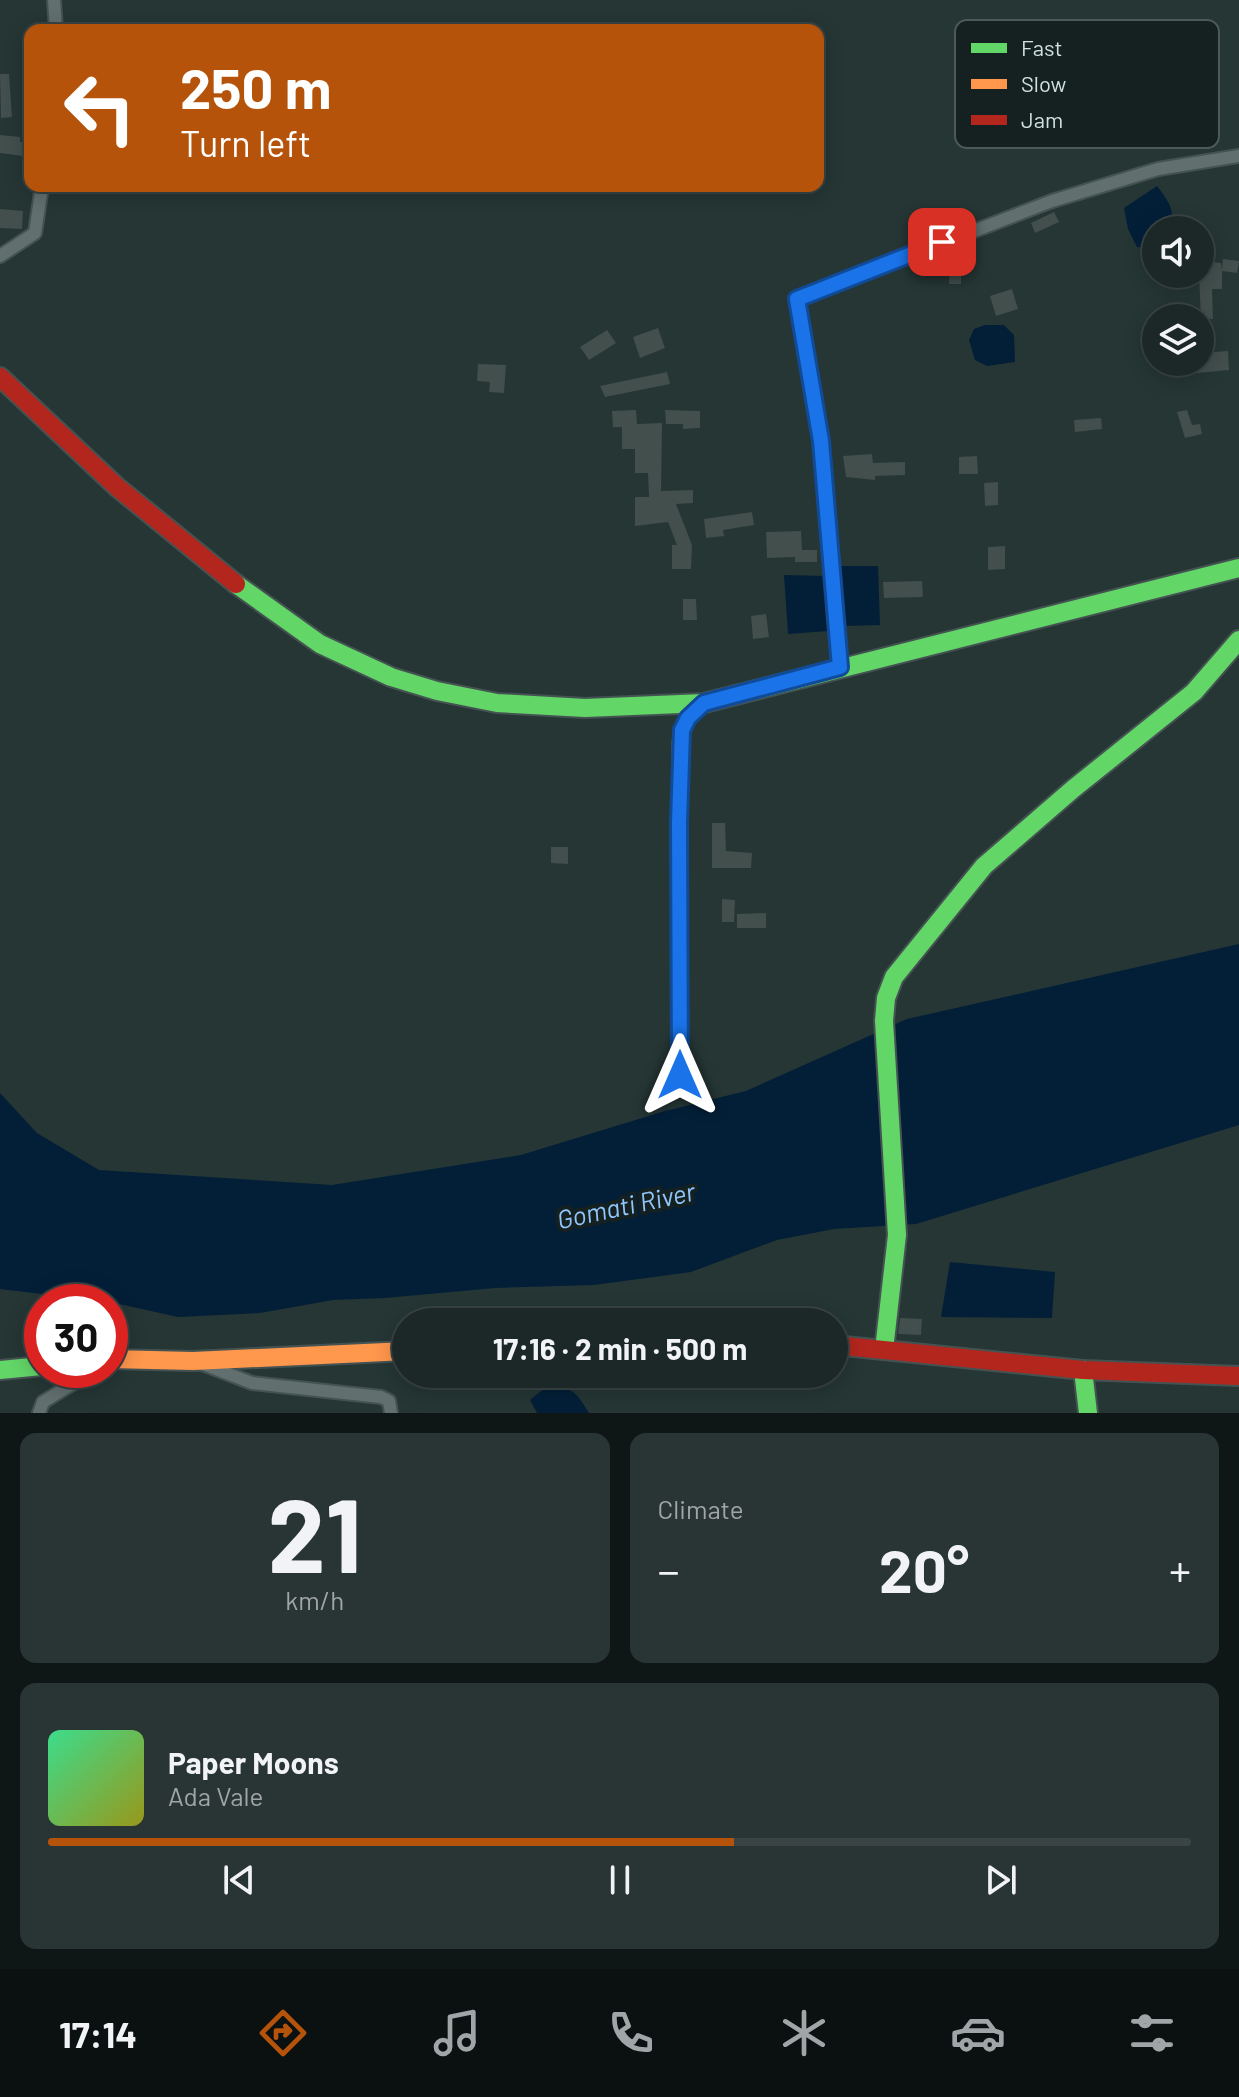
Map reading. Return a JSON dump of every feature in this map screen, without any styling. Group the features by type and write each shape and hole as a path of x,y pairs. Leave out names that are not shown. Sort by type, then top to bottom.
{"street":[{"path":"54,0 56,24"},
{"path":"840,667 821,441 797,299 1052,201 1158,169 1239,156"},
{"path":"0,256 35,233 41,192"},
{"path":"0,377 59,437 167,534 284,620 347,658 428,688 469,699 526,706 614,707 704,703 1239,568"},
{"path":"884,1350 897,1235 884,1021 886,998 894,977 984,866 1073,789 1194,692 1239,640"},
{"path":"680,1075 679,743 688,718 704,703"},
{"path":"848,1346 1083,1370 1239,1376"},
{"path":"128,1359 193,1361 392,1352"},
{"path":"193,1361 252,1383 381,1397 389,1401 391,1413"},
{"path":"0,1370 24,1368"},
{"path":"1083,1370 1088,1413"},
{"path":"39,1413 43,1402 66,1388"}],"water":[{"path":"1157,186 1170,206 1172,216 1142,216 1142,247 1137,247 1128,229 1124,208"},
{"path":"985,325 1004,325 1014,335 1015,362 987,366 975,360 969,340 974,329"},
{"path":"840,566 878,566 880,625 843,626"},
{"path":"784,575 825,576 829,631 788,634"},
{"name":"Gomati River","path":"1239,944 1239,1125 916,1224 834,1229 777,1240 691,1272 594,1285 495,1288 333,1300 260,1313 178,1317 128,1306 128,1284 24,1284 24,1292 0,1289 0,1093 37,1133 99,1170 332,1185 521,1155 665,1111 746,1091 907,1019"},
{"path":"950,1262 1055,1272 1052,1318 941,1317"},
{"path":"545,1388 563,1388 573,1392 589,1413 537,1413 530,1400"}],"building":[{"path":"0,74 9,74 12,117 1,118"},
{"path":"0,135 20,137 20,142 24,142 24,156 0,153"},
{"path":"0,209 23,211 22,229 0,228"},
{"path":"1054,212 1059,222 1035,233 1031,223"},
{"path":"950,257 961,257 961,284 949,284"},
{"path":"1223,259 1239,261 1237,273 1222,271 1222,289 1212,289 1212,304 1200,304 1200,288 1214,288 1214,263 1221,263 1222,270"},
{"path":"1012,289 1018,309 996,316 990,296"},
{"path":"658,328 665,348 640,358 633,337"},
{"path":"607,330 616,343 589,360 580,347"},
{"path":"1228,351 1229,370 1214,371 1214,352"},
{"path":"478,364 506,365 504,393 489,392 490,382 477,381"},
{"path":"667,372 670,384 605,397 600,386"},
{"path":"636,410 637,424 662,423 661,491 693,490 693,503 676,504 692,545 691,569 672,569 672,545 677,545 668,522 635,526 635,497 649,497 648,473 635,473 635,449 622,449 622,427 613,427 612,411"},
{"path":"665,410 700,411 700,428 683,429 683,424 666,424"},
{"path":"1187,410 1192,425 1200,424 1202,434 1185,438 1177,412"},
{"path":"1101,418 1102,429 1075,432 1074,420"},
{"path":"872,454 873,463 905,462 905,475 875,476 875,480 846,477 843,456"},
{"path":"977,456 978,474 959,474 959,457"},
{"path":"998,482 998,505 985,506 984,483"},
{"path":"752,512 754,525 723,530 724,536 706,538 704,519"},
{"path":"801,531 802,550 817,550 817,562 795,562 795,557 767,558 766,532"},
{"path":"1005,546 1005,569 988,570 988,547"},
{"path":"922,581 923,597 884,598 883,582"},
{"path":"683,599 696,599 697,620 683,620"},
{"path":"766,614 769,637 753,639 751,616"},
{"path":"712,823 725,823 726,851 752,853 751,868 712,868"},
{"path":"551,847 568,847 568,864 551,863"},
{"path":"722,899 735,900 734,922 722,922"},
{"path":"766,913 766,928 737,928 737,914"},
{"path":"900,1318 922,1319 921,1335 898,1334"}],"traffic: fast":[{"path":"236,584 320,644 391,677 437,691 497,703 585,708 704,703 1239,568"},
{"path":"884,1350 897,1235 884,1021 886,998 894,977 984,866 1073,789 1194,692 1239,640"},
{"path":"0,1370 24,1368"},
{"path":"1083,1370 1088,1413"}],"traffic: slow":[{"path":"128,1359 193,1361 392,1352"}],"traffic: jam":[{"path":"0,377 117,487 236,584"},
{"path":"848,1346 1083,1370 1239,1376"}],"route":[{"path":"680,1075 678,904 679,743 682,730 688,718 704,703 840,667 821,441 797,299 942,242"}]}
